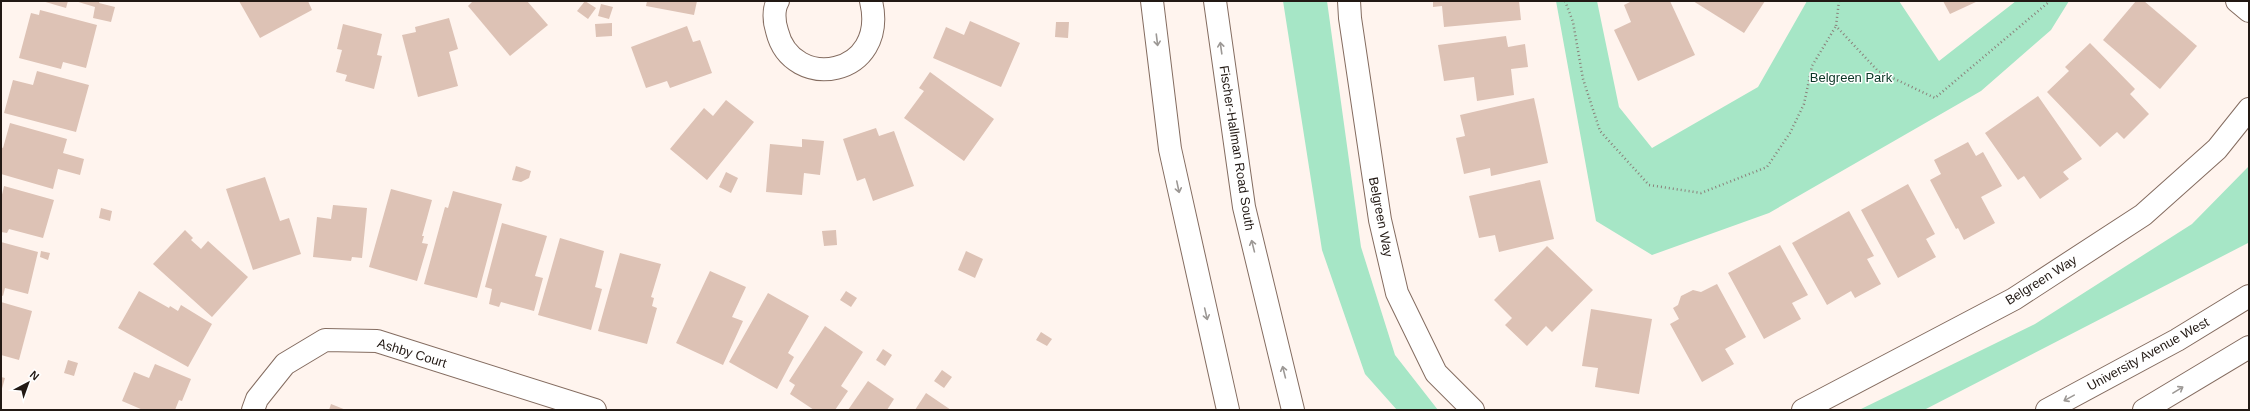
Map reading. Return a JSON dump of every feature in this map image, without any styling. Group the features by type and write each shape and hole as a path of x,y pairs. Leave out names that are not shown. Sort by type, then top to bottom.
{"street":[{"path":"778,1 774,22 779,42 792,58 812,68 833,70 855,60 867,47 872,35 875,17 871,1"},
{"path":"1152,1 1170,149 1228,410"},
{"name":"Fischer-Hallman Road South","path":"1215,1 1244,207 1293,410"},
{"name":"Belgreen Way","path":"1349,1 1350,18 1377,197 1397,292 1436,373 1473,410"},
{"path":"2237,1 2249,11"},
{"name":"Belgreen Way","path":"1803,410 2014,299 2142,215 2216,150 2249,109"},
{"name":"University Avenue West","path":"2047,410 2176,340 2249,296"},
{"name":"Ashby Court","path":"253,410 258,399 285,364 326,340 377,341 595,410"},
{"path":"2144,410 2249,347"}],"path":[{"path":"1565,1 1573,22 1583,79 1600,131 1649,185 1701,193 1767,167 1804,104 1812,66 1836,26 1839,1"},
{"path":"1836,26 1878,71 1935,98 2050,1"}],"green space":[{"path":"1283,1 1327,1 1361,247 1395,355 1438,410 1397,410 1365,374 1322,250"},
{"name":"Belgreen Park","path":"1556,1 1597,1 1619,107 1652,148 1758,87 1807,1 1899,1 1939,61 2016,1 2069,1 2051,30 1981,91 1769,213 1652,255 1596,221"},
{"path":"2249,166 2248,243 1924,410 1859,410 2035,324 2192,224"}],"building":[{"path":"42,1 68,1 66,8"},
{"path":"75,1 100,1 99,3 115,7 111,22 93,18 95,7"},
{"path":"239,1 308,1 312,10 260,38"},
{"path":"473,1 527,1 548,25 510,56 468,6"},
{"path":"585,1 596,8 588,19 577,11"},
{"path":"647,1 697,1 694,15 646,6"},
{"path":"1433,1 1519,1 1521,20 1444,27 1442,6 1433,7"},
{"path":"1632,1 1670,1 1695,55 1638,81 1614,30 1631,22 1624,5"},
{"path":"1693,1 1765,1 1744,33"},
{"path":"1943,1 1978,1 1950,14"},
{"path":"2136,1 2144,1 2197,46 2160,89 2103,40"},
{"path":"601,4 613,7 609,19 598,16"},
{"path":"40,10 97,25 86,68 63,62 61,69 19,58 31,13 39,15"},
{"path":"449,18 458,49 449,52 458,86 418,97 402,35 416,32 415,27"},
{"path":"970,21 1020,43 1001,87 933,58 946,27 964,35"},
{"path":"1056,22 1069,22 1068,38 1055,37"},
{"path":"612,23 612,36 596,37 595,24"},
{"path":"343,24 382,34 377,55 382,56 374,89 345,81 347,75 336,72 342,50 337,49"},
{"path":"687,26 693,42 700,40 712,73 670,88 667,81 646,88 631,47"},
{"path":"1506,36 1508,47 1525,44 1528,67 1511,69 1514,95 1477,101 1474,77 1444,81 1438,45"},
{"path":"2090,43 2135,89 2130,94 2149,114 2124,139 2117,132 2100,147 2047,92 2069,71 2065,67"},
{"path":"37,71 89,85 76,132 4,113 13,80 33,85"},
{"path":"930,72 994,119 964,161 904,118 924,91 919,88"},
{"path":"2038,96 2082,159 2063,172 2069,179 2040,199 2024,176 2018,180 1985,133"},
{"path":"1534,98 1548,163 1491,176 1490,168 1464,174 1456,138 1465,136 1460,115"},
{"path":"726,100 754,122 707,180 670,149 704,108 713,116"},
{"path":"10,123 67,139 63,153 84,159 80,175 58,169 53,189 1,174 1,147 3,148"},
{"path":"876,128 879,136 894,131 914,186 873,201 865,178 857,181 843,139"},
{"path":"802,139 824,141 820,175 804,173 802,195 766,192 770,144 802,147"},
{"path":"1968,142 1976,156 1983,152 2002,186 1981,197 1995,223 1964,240 1958,228 1956,229 1930,180 1941,174 1934,160"},
{"path":"516,166 531,171 529,178 521,182 512,180"},
{"path":"726,172 738,178 731,193 719,187"},
{"path":"265,177 280,221 289,218 301,254 253,270 226,189"},
{"path":"1540,180 1554,239 1499,252 1495,235 1479,238 1469,196"},
{"path":"1908,184 1935,234 1926,239 1936,257 1898,278 1861,210"},
{"path":"4,186 54,200 43,238 9,229 7,233 1,232 1,199"},
{"path":"391,189 432,200 422,236 424,236 422,243 428,244 417,281 369,267"},
{"path":"453,191 502,204 477,298 424,284 445,207 448,208"},
{"path":"333,205 367,208 362,258 352,257 351,261 313,257 317,217 331,219"},
{"path":"101,208 112,211 110,221 99,218"},
{"path":"1849,211 1874,256 1867,259 1881,284 1855,298 1851,291 1827,305 1792,243"},
{"path":"502,223 547,236 535,276 543,278 534,311 501,302 499,307 489,304 492,289 485,287"},
{"path":"185,230 193,238 191,240 201,249 208,241 248,277 212,317 153,264"},
{"path":"836,230 837,245 824,246 822,231"},
{"path":"560,238 604,251 595,287 602,289 591,330 538,315"},
{"path":"1,242 38,252 28,294 5,288 3,296 1,295"},
{"path":"1780,245 1808,295 1792,303 1801,319 1764,339 1728,273"},
{"path":"1547,246 1593,290 1552,332 1546,326 1527,346 1505,325 1512,318 1494,300"},
{"path":"41,251 50,253 48,260 40,257"},
{"path":"966,251 983,259 975,278 958,270"},
{"path":"620,253 661,264 651,297 654,298 652,306 657,308 647,344 598,331"},
{"path":"710,271 746,287 732,317 743,321 723,365 676,343"},
{"path":"1717,284 1746,337 1725,349 1734,364 1702,382 1670,324 1679,319 1673,308 1678,305 1681,296 1693,290 1701,292"},
{"path":"139,291 169,308 170,306 178,311 181,305 212,324 188,367 118,328"},
{"path":"846,291 857,298 851,307 840,300"},
{"path":"768,293 809,316 788,353 794,357 777,389 729,362"},
{"path":"1,302 32,311 19,360 1,355"},
{"path":"1591,309 1652,319 1639,394 1595,387 1598,368 1582,366"},
{"path":"825,326 863,352 841,386 848,391 835,410 814,410 790,394 795,385 789,381"},
{"path":"1041,332 1052,339 1047,346 1036,340"},
{"path":"883,349 892,355 885,366 876,360"},
{"path":"68,360 78,363 74,376 64,373"},
{"path":"155,364 191,379 182,401 179,400 175,410 143,410 122,401 134,372 149,378"},
{"path":"942,370 952,377 944,388 934,381"},
{"path":"1,377 5,378 1,392"},
{"path":"868,381 894,399 887,410 848,410"},
{"path":"926,393 951,410 915,410"},
{"path":"331,404 346,410 329,410"}]}
